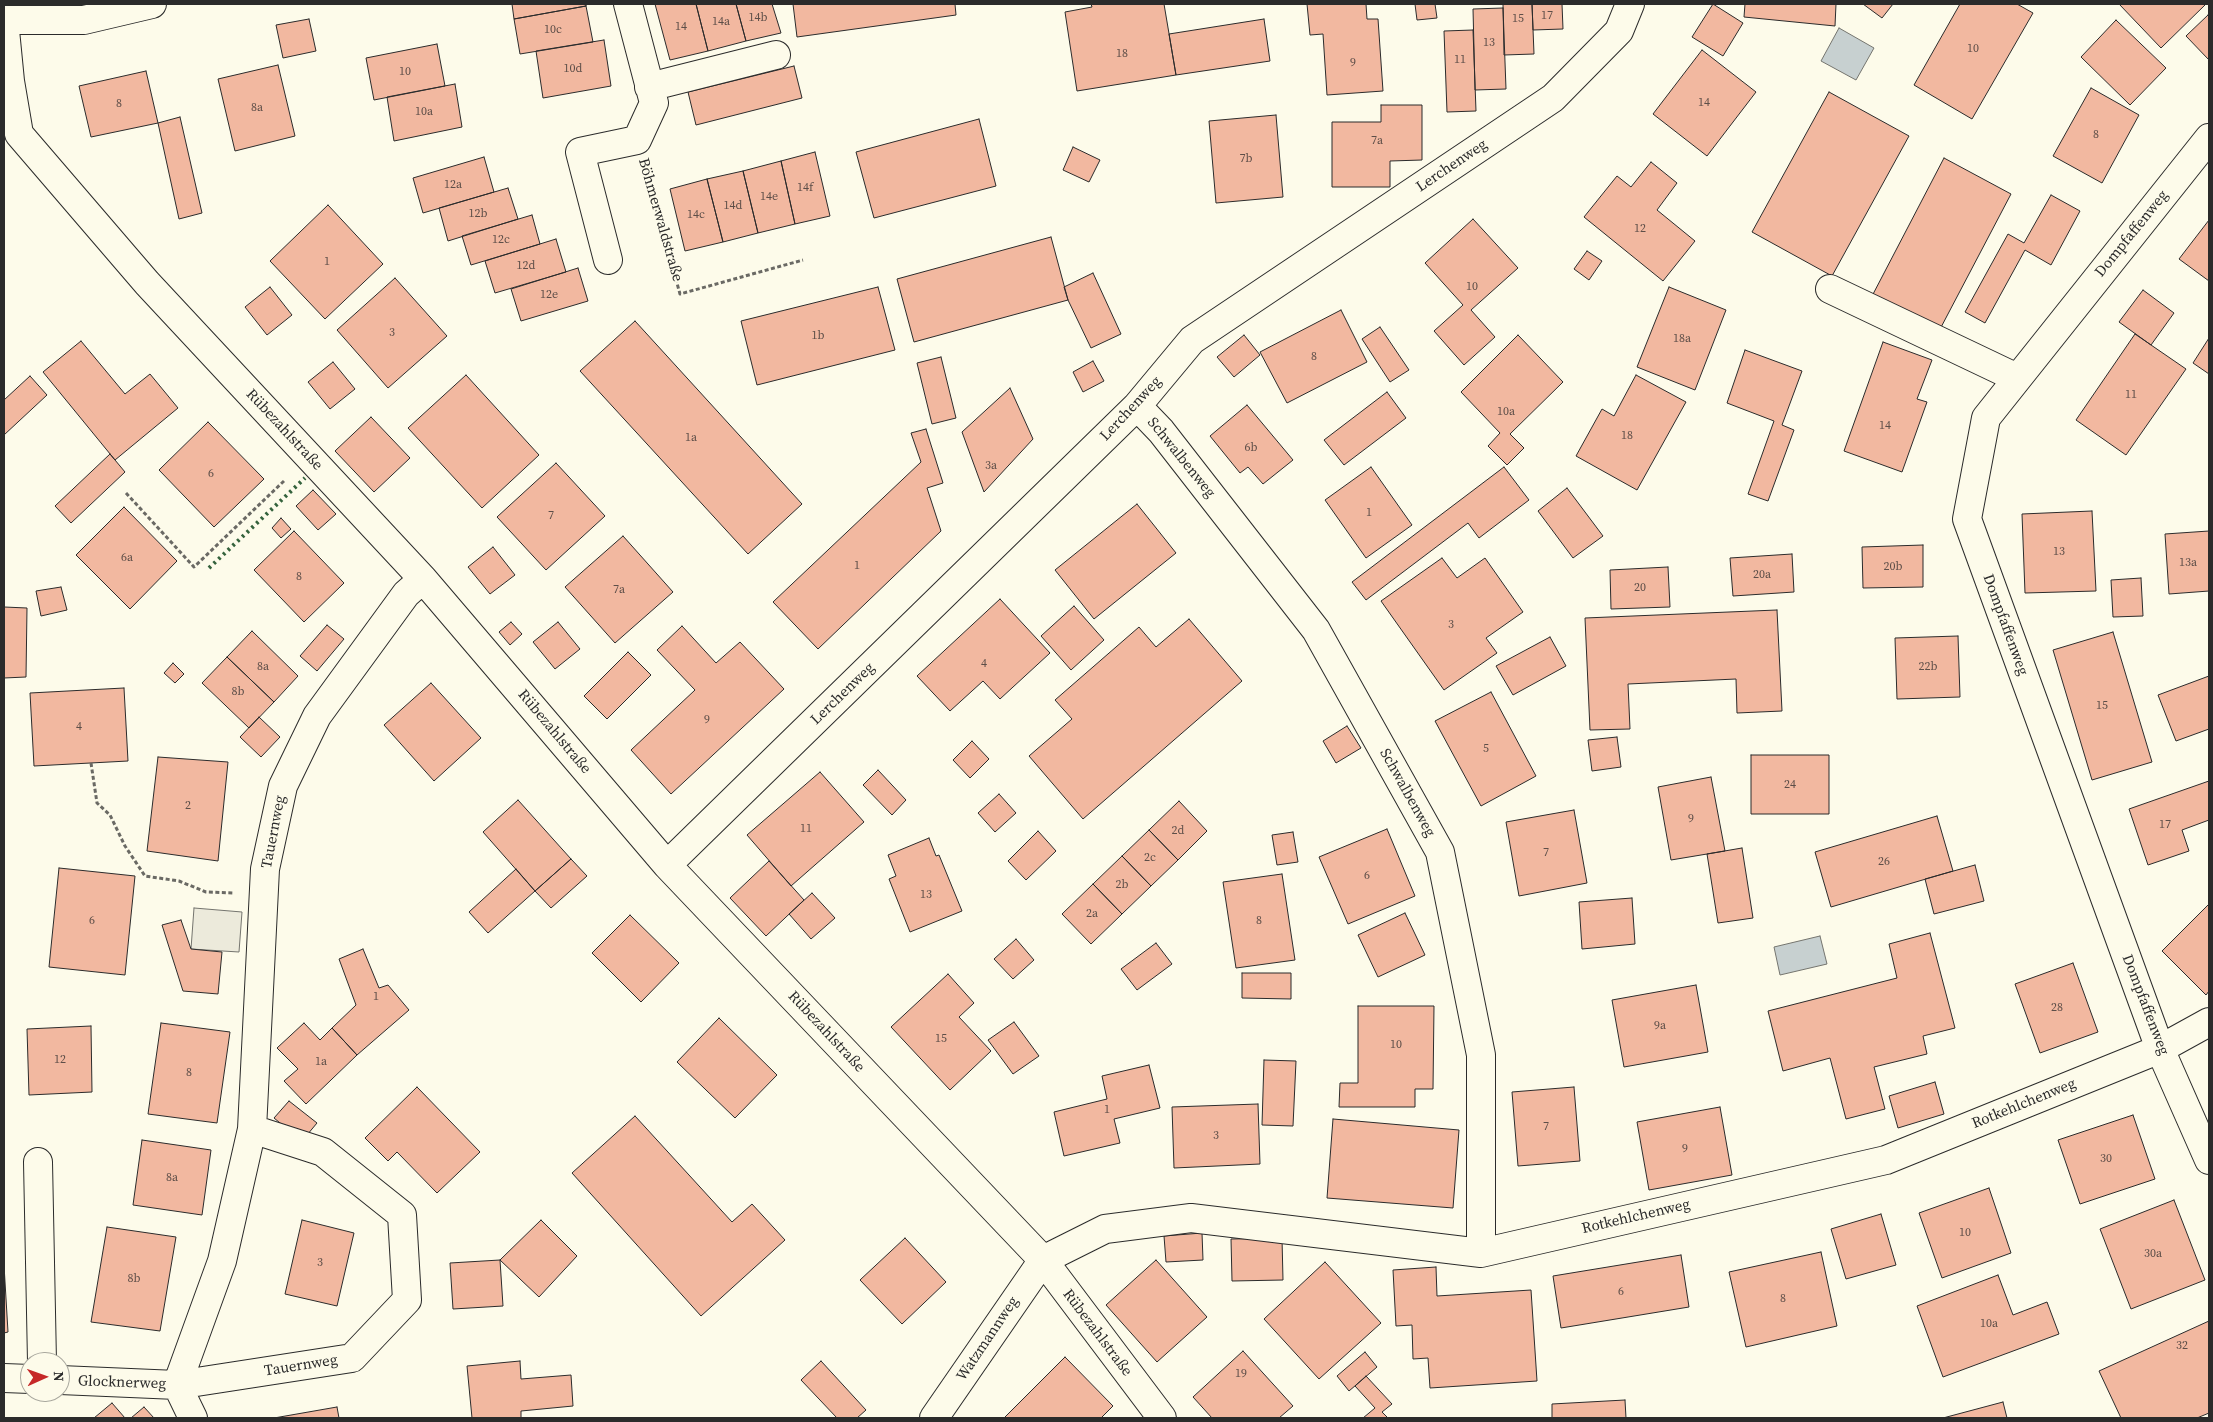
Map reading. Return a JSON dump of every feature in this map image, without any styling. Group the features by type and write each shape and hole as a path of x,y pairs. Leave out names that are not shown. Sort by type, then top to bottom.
{"street":[{"path":"4,20 84,20 152,4"},
{"name":"Böhmerwaldstraße","path":"608,260 580,152 637,140 654,103 628,4"},
{"name":"Lerchenweg","path":"667,865 1137,406 1192,340 1553,98 1619,31 1630,4"},
{"name":"Rübezahlstraße","path":"4,20 7,84 20,134 146,283 423,578 667,865 1042,1260 1162,1418"},
{"path":"649,87 776,55"},
{"name":"Dompfaffenweg","path":"2209,138 1986,418 1967,519 2160,1049 2209,1160"},
{"path":"1830,289 2017,378"},
{"name":"Schwalbenweg","path":"1137,406 1161,431 1316,630 1440,852 1481,1055 1481,1253"},
{"name":"Tauernweg","path":"252,1129 323,1152 402,1215 407,1300 352,1358 177,1385 222,1261 252,1129 265,869 283,786 317,716 406,594 423,578"},
{"name":"Rotkehlchenweg","path":"1042,1260 1105,1229 1191,1218 1481,1253 1886,1160 2160,1049 2209,1022"},
{"path":"38,1162 42,1352"},
{"name":"Watzmannweg","path":"934,1418 1042,1260"},
{"path":"4,1378 20,1379"},
{"name":"Glocknerweg","path":"70,1380 177,1385 193,1418"}],"path":[{"name":"Böhmerwaldstraße","path":"637,140 680,294 803,260"},
{"path":"126,493 194,567 309,457"},
{"path":"90,763 97,803 110,815 125,846 145,876 179,881 206,892 264,893"}],"shaded area":[{"path":"1839,28 1874,48 1856,80 1821,61"},
{"path":"194,908 242,912 239,952 191,949"},
{"path":"1820,936 1827,964 1780,975 1774,947"}],"building":[{"path":"512,4 586,4 586,6 514,19"},
{"path":"655,4 696,4 708,51 670,60"},
{"path":"696,4 736,4 746,41 708,51"},
{"path":"736,4 772,4 781,33 746,41"},
{"path":"793,4 955,4 956,15 797,37"},
{"path":"1091,4 1164,4 1176,75 1077,91 1065,12 1092,7"},
{"path":"1307,4 1366,4 1367,19 1378,19 1383,91 1327,95 1323,34 1310,35"},
{"path":"1415,4 1435,4 1437,18 1417,20"},
{"path":"1503,4 1532,4 1534,54 1504,55"},
{"path":"1532,4 1562,4 1563,29 1533,30"},
{"path":"1713,4 1743,23 1723,56 1692,37"},
{"path":"1745,4 1836,4 1835,26 1744,17"},
{"path":"1863,4 1893,4 1882,18"},
{"path":"1960,4 2017,4 2033,13 1972,119 1914,85"},
{"path":"2119,4 2206,4 2161,48"},
{"path":"586,6 593,42 520,54 514,19"},
{"path":"1503,8 1506,89 1475,90 1473,9"},
{"path":"2209,16 2209,60 2186,36"},
{"path":"309,19 316,51 283,58 276,25"},
{"path":"1264,19 1270,61 1176,75 1169,34"},
{"path":"2116,20 2166,68 2130,105 2081,57"},
{"path":"1473,30 1476,111 1447,112 1444,31"},
{"path":"604,40 611,86 543,98 536,51"},
{"path":"437,44 445,86 374,100 366,58"},
{"path":"1702,50 1756,92 1707,156 1653,114"},
{"path":"278,65 295,136 235,151 218,79"},
{"path":"794,66 802,98 696,125 688,92"},
{"path":"146,71 158,123 91,137 79,86"},
{"path":"455,84 462,127 394,141 387,97"},
{"path":"2091,88 2139,115 2102,183 2053,156"},
{"path":"1829,92 1909,136 1832,276 1752,232"},
{"path":"1381,105 1422,105 1422,160 1390,161 1390,187 1332,187 1332,122 1381,122"},
{"path":"1276,115 1283,197 1216,203 1209,121"},
{"path":"180,117 202,213 179,219 158,123"},
{"path":"979,119 996,186 874,218 856,152"},
{"path":"1073,147 1100,160 1089,182 1063,170"},
{"path":"815,152 830,216 795,224 781,161"},
{"path":"484,157 494,192 423,213 413,178"},
{"path":"1944,158 2011,194 1938,333 1871,298"},
{"path":"781,161 795,224 758,233 743,171"},
{"path":"1651,162 1677,183 1657,210 1695,241 1663,281 1584,217 1617,176 1631,187"},
{"path":"743,171 758,233 723,242 707,179"},
{"path":"707,179 723,242 685,251 670,189"},
{"path":"508,188 518,219 448,241 439,208"},
{"path":"2051,195 2080,211 2051,265 2025,250 1985,323 1965,312 2008,234 2024,243"},
{"path":"328,205 383,264 325,319 270,261"},
{"path":"532,215 540,244 471,265 462,236"},
{"path":"1473,219 1518,268 1471,310 1495,337 1464,365 1434,331 1463,305 1425,263"},
{"path":"2209,220 2209,281 2179,259"},
{"path":"1051,237 1068,300 914,342 897,279"},
{"path":"556,239 566,272 495,293 485,261"},
{"path":"1587,251 1602,261 1589,280 1574,269"},
{"path":"578,268 588,301 521,321 511,289"},
{"path":"1093,273 1121,334 1091,348 1068,300 1064,287"},
{"path":"395,278 447,336 388,388 337,330"},
{"path":"270,287 292,315 267,335 245,307"},
{"path":"878,287 895,350 757,385 741,321"},
{"path":"1669,287 1726,310 1695,390 1637,367"},
{"path":"2143,290 2174,313 2151,345 2119,322"},
{"path":"1341,310 1367,362 1287,403 1260,352"},
{"path":"635,321 802,504 748,554 580,371"},
{"path":"1380,327 1409,370 1390,382 1362,339"},
{"path":"2135,334 2186,369 2126,455 2076,420"},
{"path":"1244,335 1260,355 1234,377 1217,357"},
{"path":"1518,335 1563,382 1510,434 1524,448 1507,465 1488,446 1500,433 1461,392"},
{"path":"2209,338 2209,374 2193,363"},
{"path":"81,341 125,394 150,374 178,408 115,460 43,372"},
{"path":"1883,342 1932,360 1917,399 1927,402 1902,472 1844,451"},
{"path":"1745,350 1802,371 1782,425 1794,430 1768,501 1748,494 1774,421 1727,403"},
{"path":"941,357 956,418 932,424 917,363"},
{"path":"1093,361 1104,381 1083,392 1073,372"},
{"path":"333,362 355,389 330,409 308,382"},
{"path":"466,375 539,455 482,508 408,428"},
{"path":"1636,375 1686,402 1637,490 1576,456 1602,409 1614,416"},
{"path":"30,376 47,395 4,435 4,400"},
{"path":"1010,388 1033,439 984,492 962,432"},
{"path":"1387,392 1406,418 1344,465 1324,440"},
{"path":"1247,405 1293,460 1263,484 1248,467 1240,473 1210,436"},
{"path":"371,417 410,458 374,492 335,451"},
{"path":"208,422 264,479 214,527 159,470"},
{"path":"926,429 943,483 927,488 941,531 818,649 773,602 921,462 911,433"},
{"path":"110,454 125,472 71,523 55,506"},
{"path":"556,463 605,516 546,570 497,517"},
{"path":"1371,467 1412,525 1366,558 1325,500"},
{"path":"1504,467 1529,500 1479,538 1468,523 1366,600 1352,582"},
{"path":"1567,488 1603,536 1573,558 1538,511"},
{"path":"313,490 336,514 318,530 296,506"},
{"path":"1137,504 1176,553 1094,619 1055,570"},
{"path":"124,507 177,561 130,609 76,555"},
{"path":"2092,511 2096,591 2025,593 2022,514"},
{"path":"281,518 291,529 281,538 272,528"},
{"path":"294,531 344,583 304,622 254,570"},
{"path":"2209,531 2209,591 2169,594 2165,534"},
{"path":"623,536 673,592 615,643 565,587"},
{"path":"1923,545 1923,587 1863,588 1862,547"},
{"path":"493,547 515,575 490,594 468,567"},
{"path":"1792,554 1794,592 1733,596 1730,558"},
{"path":"1442,558 1457,578 1485,558 1523,612 1486,638 1497,653 1444,690 1381,601"},
{"path":"1668,567 1670,607 1611,609 1610,570"},
{"path":"2141,578 2143,616 2113,617 2111,580"},
{"path":"61,587 67,610 41,616 36,591"},
{"path":"1000,599 1050,653 1000,699 983,681 950,711 917,676"},
{"path":"1074,606 1104,640 1071,670 1041,636"},
{"path":"4,607 27,608 26,677 4,678"},
{"path":"1777,610 1782,711 1737,713 1736,679 1628,684 1630,729 1590,730 1585,618"},
{"path":"1189,619 1242,681 1083,819 1029,756 1072,719 1055,700 1139,627 1156,647"},
{"path":"511,622 522,634 510,645 499,632"},
{"path":"558,622 580,649 555,669 533,642"},
{"path":"327,625 344,639 317,671 300,656"},
{"path":"682,626 716,663 740,642 784,689 671,794 631,750 695,690 657,650"},
{"path":"252,631 298,676 274,702 227,657"},
{"path":"2113,632 2152,762 2092,780 2053,650"},
{"path":"1958,636 1960,697 1897,699 1895,638"},
{"path":"1550,637 1566,666 1513,695 1496,666"},
{"path":"628,652 651,675 607,719 584,696"},
{"path":"227,657 274,702 249,728 202,683"},
{"path":"173,663 184,674 175,683 164,673"},
{"path":"2209,676 2209,729 2176,741 2158,695"},
{"path":"431,683 481,738 434,781 384,725"},
{"path":"124,688 128,761 34,766 30,693"},
{"path":"1491,692 1536,776 1481,806 1435,721"},
{"path":"259,717 280,737 261,757 240,737"},
{"path":"1347,726 1361,748 1336,763 1323,741"},
{"path":"1617,737 1621,767 1592,771 1588,740"},
{"path":"972,741 989,759 970,778 953,760"},
{"path":"1751,755 1829,755 1829,814 1751,814"},
{"path":"158,757 228,762 218,861 147,851"},
{"path":"878,770 906,800 892,815 863,785"},
{"path":"820,772 864,822 791,886 747,835"},
{"path":"1711,777 1725,851 1671,860 1658,787"},
{"path":"2209,781 2209,820 2182,830 2189,851 2148,865 2129,809"},
{"path":"999,794 1016,813 995,832 978,813"},
{"path":"518,800 571,859 535,891 483,832"},
{"path":"1179,801 1207,831 1178,860 1149,830"},
{"path":"1574,810 1587,883 1519,896 1506,822"},
{"path":"1937,816 1953,871 1831,907 1815,852"},
{"path":"1387,829 1415,896 1348,924 1319,857"},
{"path":"1149,830 1178,860 1151,886 1122,856"},
{"path":"1038,831 1056,851 1026,880 1008,861"},
{"path":"1293,832 1298,862 1277,865 1272,835"},
{"path":"929,838 936,856 939,855 962,911 910,932 889,879 896,876 888,855"},
{"path":"1742,848 1753,918 1718,923 1707,854"},
{"path":"1122,856 1151,886 1122,914 1093,884"},
{"path":"571,859 587,876 551,908 535,891"},
{"path":"769,861 804,900 766,936 730,898"},
{"path":"1975,865 1984,901 1934,914 1925,879"},
{"path":"59,868 135,876 125,975 49,967"},
{"path":"516,869 535,891 488,933 469,912"},
{"path":"1282,874 1295,960 1236,968 1223,882"},
{"path":"1093,884 1122,914 1091,944 1062,914"},
{"path":"812,893 835,918 811,939 789,914"},
{"path":"1632,898 1635,944 1582,949 1579,902"},
{"path":"2209,904 2209,991 2206,995 2162,951"},
{"path":"1405,913 1425,955 1378,977 1358,935"},
{"path":"630,915 679,963 641,1002 592,953"},
{"path":"181,920 191,949 222,952 218,994 183,991 162,925"},
{"path":"1930,933 1955,1028 1923,1036 1927,1054 1874,1067 1885,1109 1846,1119 1830,1058 1783,1071 1768,1011 1897,978 1889,944"},
{"path":"1016,939 1034,960 1013,979 994,959"},
{"path":"1156,943 1172,964 1137,990 1121,969"},
{"path":"363,949 379,988 388,985 409,1010 357,1055 332,1028 356,1005 339,959"},
{"path":"2073,963 2098,1032 2040,1053 2015,984"},
{"path":"1242,973 1291,973 1291,999 1242,998"},
{"path":"948,974 974,1003 959,1017 991,1051 950,1090 891,1027"},
{"path":"1696,985 1708,1052 1624,1067 1612,1000"},
{"path":"1358,1006 1434,1006 1433,1089 1415,1089 1415,1107 1339,1107 1340,1083 1358,1083"},
{"path":"719,1018 777,1075 735,1118 677,1062"},
{"path":"1014,1022 1039,1056 1013,1074 988,1040"},
{"path":"161,1023 230,1032 217,1123 148,1114"},
{"path":"304,1023 320,1040 332,1028 357,1055 306,1104 284,1081 298,1069 277,1048"},
{"path":"91,1026 92,1092 29,1095 27,1029"},
{"path":"1264,1060 1296,1061 1293,1126 1262,1125"},
{"path":"1149,1065 1160,1108 1114,1119 1120,1143 1064,1156 1054,1112 1107,1099 1102,1076"},
{"path":"1935,1082 1944,1114 1898,1128 1889,1096"},
{"path":"417,1087 480,1152 437,1193 397,1152 388,1161 365,1138"},
{"path":"1574,1087 1580,1161 1518,1166 1512,1092"},
{"path":"289,1101 317,1123 302,1141 274,1118"},
{"path":"1258,1104 1260,1164 1174,1168 1172,1107"},
{"path":"1720,1107 1732,1175 1649,1190 1637,1122"},
{"path":"2133,1115 2155,1179 2080,1204 2058,1140"},
{"path":"635,1116 732,1222 752,1204 785,1240 701,1316 572,1173"},
{"path":"1333,1119 1459,1130 1453,1208 1327,1198"},
{"path":"142,1140 211,1150 202,1215 133,1205"},
{"path":"1989,1188 2011,1253 1942,1278 1919,1213"},
{"path":"2174,1200 2205,1280 2131,1309 2100,1229"},
{"path":"1881,1214 1896,1265 1846,1279 1831,1229"},
{"path":"302,1220 354,1233 337,1306 285,1294"},
{"path":"541,1220 577,1256 539,1297 500,1260"},
{"path":"107,1227 176,1237 160,1331 91,1322"},
{"path":"1202,1233 1203,1260 1166,1262 1164,1236"},
{"path":"905,1238 946,1282 902,1324 860,1280"},
{"path":"1282,1238 1283,1280 1232,1281 1231,1239"},
{"path":"1821,1252 1837,1326 1746,1347 1729,1272"},
{"path":"1681,1255 1689,1307 1561,1328 1553,1276"},
{"path":"500,1260 503,1306 453,1309 450,1263"},
{"path":"1156,1260 1207,1317 1157,1362 1106,1305"},
{"path":"1325,1262 1381,1323 1319,1379 1264,1319"},
{"path":"4,1265 8,1332 4,1333"},
{"path":"1436,1267 1437,1296 1531,1290 1537,1381 1430,1388 1428,1358 1413,1359 1412,1325 1396,1326 1393,1270"},
{"path":"1998,1275 2013,1315 2047,1302 2059,1334 1943,1377 1917,1306"},
{"path":"2209,1321 2209,1413 2197,1418 2121,1418 2099,1371"},
{"path":"1243,1351 1293,1406 1279,1418 1212,1418 1193,1397"},
{"path":"1365,1352 1377,1367 1349,1391 1337,1376"},
{"path":"1065,1357 1113,1406 1101,1418 1004,1418"},
{"path":"520,1361 521,1379 571,1375 573,1406 521,1411 521,1418 472,1418 467,1366"},
{"path":"821,1361 866,1410 857,1418 837,1418 801,1380"},
{"path":"1366,1376 1392,1404 1382,1412 1388,1418 1363,1418 1375,1408 1355,1386"},
{"path":"1625,1400 1626,1418 1552,1418 1552,1404"},
{"path":"2003,1402 2007,1418 1943,1418"},
{"path":"112,1403 125,1418 94,1418"},
{"path":"144,1407 154,1418 131,1418"},
{"path":"337,1407 339,1418 274,1418"}],"hedge":[{"path":"209,568 305,478"}]}
